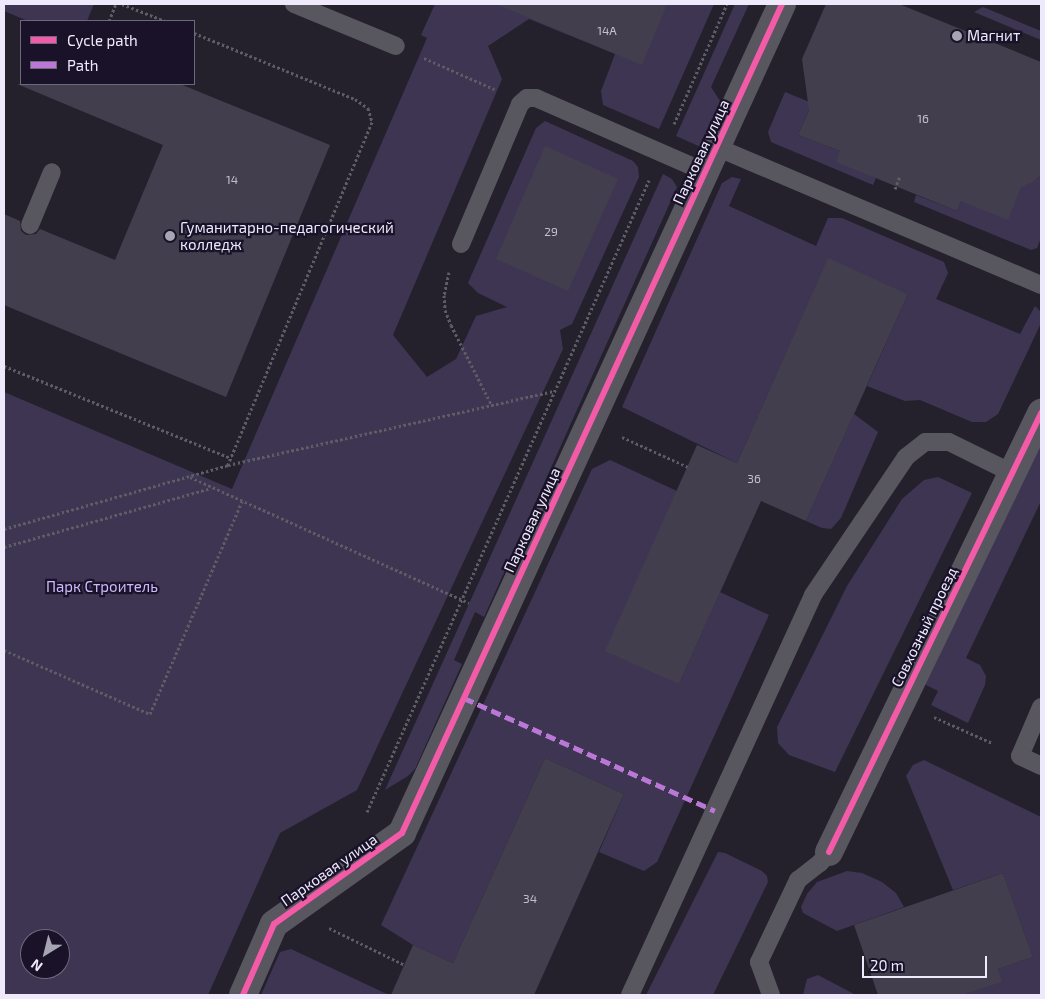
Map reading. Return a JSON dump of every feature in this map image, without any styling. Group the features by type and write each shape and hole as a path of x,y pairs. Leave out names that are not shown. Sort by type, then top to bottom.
{"street":[{"name":"Парковая улица","path":"243,995 274,924 402,833 782,4"},
{"name":"Совхозный проезд","path":"829,852 1041,413"}],"lane":[{"path":"294,4 396,46"},
{"path":"460,244 520,104 523,101 536,98 705,172"},
{"path":"716,147 1041,285"},
{"path":"30,225 52,172"},
{"path":"630,995 814,595 906,457 925,442 949,442 1012,472"},
{"path":"1041,707 1020,756 1041,766"},
{"path":"771,995 759,962 798,880 820,863 829,852"}],"path":[{"path":"109,20 116,4"},
{"path":"122,4 162,20"},
{"path":"366,816 553,391 728,4"},
{"path":"195,33 355,99 368,108 372,122 228,465"},
{"path":"396,46 523,101"},
{"path":"460,244 445,284 446,310 451,325 491,404"},
{"path":"4,366 231,458"},
{"path":"4,529 228,465 553,391"},
{"path":"650,450 688,467"},
{"path":"189,477 501,618"},
{"path":"4,547 212,487"},
{"path":"4,650 150,714 242,501"},
{"path":"902,702 1020,756"},
{"path":"368,947 405,965"}],"green space":[{"path":"4,4 94,4 87,20 26,20 4,11"},
{"name":"Парк Строитель","path":"435,4 714,4 659,129 603,105 601,91 615,54 529,19 488,46 502,79 393,335 427,377 456,359 476,316 507,307 478,293 468,283 536,128 545,121 633,161 638,167 639,177 572,324 560,330 563,349 357,790 280,833 208,995 4,995 4,392 232,489 427,38 421,35"},
{"path":"735,4 749,4 711,87 722,104 703,148 676,136"},
{"path":"983,7 1041,31 1041,40 974,12"},
{"path":"785,92 812,103 798,135 840,151 876,178 873,185 771,142 768,132"},
{"path":"1041,173 1041,238 1037,248 1031,250 914,202 916,195 957,211 961,201 1028,184 1038,178"},
{"path":"663,174 672,179 677,187 484,617 475,612 454,660 462,664 415,769 408,776 385,790"},
{"path":"732,177 741,179 729,206 816,246 828,218 842,218 944,262 948,273 936,299 1020,334 1035,306 1041,312 1041,323 998,414 986,422 972,422 920,400 905,401 867,386 908,294 828,259 737,463 622,407 722,183"},
{"path":"854,414 878,432 841,518 831,529 822,528 806,521"},
{"path":"1041,441 1041,501 966,658 980,665 986,676 985,685 968,723 931,705 938,691 924,684"},
{"path":"610,460 677,491 679,684 720,592 769,615 657,862 644,871 599,852 624,794 545,758 453,963 413,945 381,925 592,469"},
{"path":"938,477 972,493 835,772 789,755 778,743 777,727 847,586 902,499 924,480"},
{"path":"924,760 1041,817 1041,995 963,995 1001,982 998,969 1033,957 1003,873 953,890 906,776 913,765"},
{"path":"718,852 725,853 762,871 767,876 768,882 713,995 646,995"},
{"path":"847,871 862,873 882,882 896,893 904,907 837,931 803,913 801,907 807,894 817,882"},
{"path":"291,949 389,995 261,995 280,952"},
{"path":"818,975 856,995 803,995 807,979"}],"building":[{"path":"496,4 667,4 642,65"},
{"path":"826,4 899,4 1041,62 1041,175 1033,182 1021,187 1008,220 961,201 957,211 836,162 840,151 798,135 809,110 802,59"},
{"path":"17,84 182,85 330,145 226,397 4,305 4,214 20,221 21,231 26,235 36,234 40,229 115,260 163,145"},
{"path":"545,146 618,179 568,291 496,259"},
{"path":"828,258 908,294 806,521 761,501 679,684 605,651 697,445 737,463"},
{"path":"545,758 624,794 534,995 391,995 413,945 453,963"},
{"path":"1003,873 1033,957 998,969 1002,982 963,995 878,995 854,925"}],"marked path":[{"path":"464,698 715,811"}],"cycle path":[{"path":"243,995 274,924 402,833 782,4"},
{"path":"829,852 1041,413"}],"place":[{"name":"Магнит","path":"957,36"},
{"name":"Гуманитарно-педагогический колледж","path":"170,236"}]}
